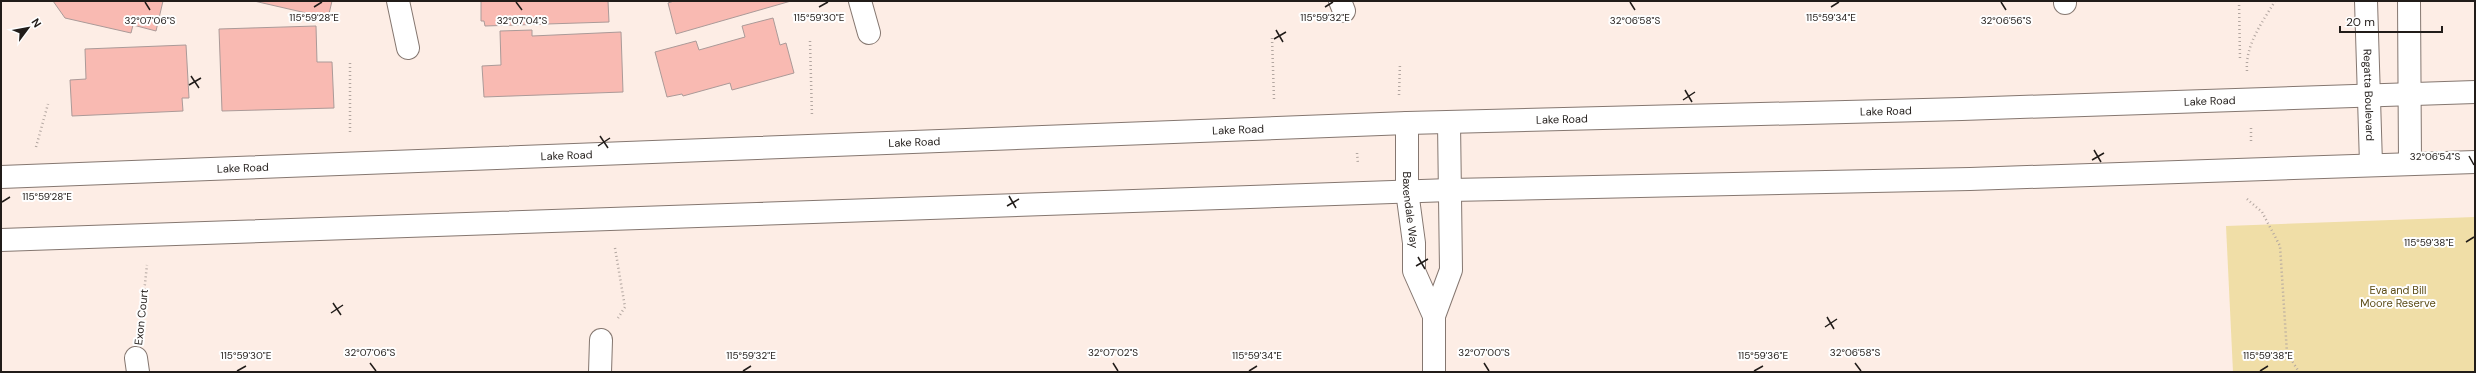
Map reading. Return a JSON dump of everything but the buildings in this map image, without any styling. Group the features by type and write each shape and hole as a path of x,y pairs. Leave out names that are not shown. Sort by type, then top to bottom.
{"main road":[{"path":"398,1 408,48"},
{"path":"860,1 869,33"},
{"name":"Regatta Boulevard","path":"2366,1 2371,164"},
{"path":"2409,1 2410,163"},
{"name":"Lake Road","path":"1,177 1407,123 1449,123 2475,92"},
{"name":"Baxendale Way","path":"1407,123 1407,191 1414,243 1414,271 1434,316"},
{"name":"Baxendale Way","path":"1434,372 1434,316 1451,270 1449,123"},
{"path":"1,240 1407,191 1970,179 2371,164 2475,162"},
{"path":"600,372 601,340"}],"path":[{"path":"2239,1 2240,59"},
{"path":"2246,58 2250,46 2275,1"},
{"path":"1272,38 1274,105"},
{"path":"810,41 812,121"},
{"path":"350,63 350,136"},
{"path":"1398,101 1400,63"},
{"path":"36,147 48,104"},
{"path":"2246,198 2262,212 2280,246 2287,353 2299,372"},
{"path":"601,340 625,307 614,244"},
{"name":"Exon Court","path":"137,365 147,262"}],"green space":[{"name":"Eva and Bill Moore Reserve","path":"2475,217 2475,372 2233,372 2226,226"}]}
